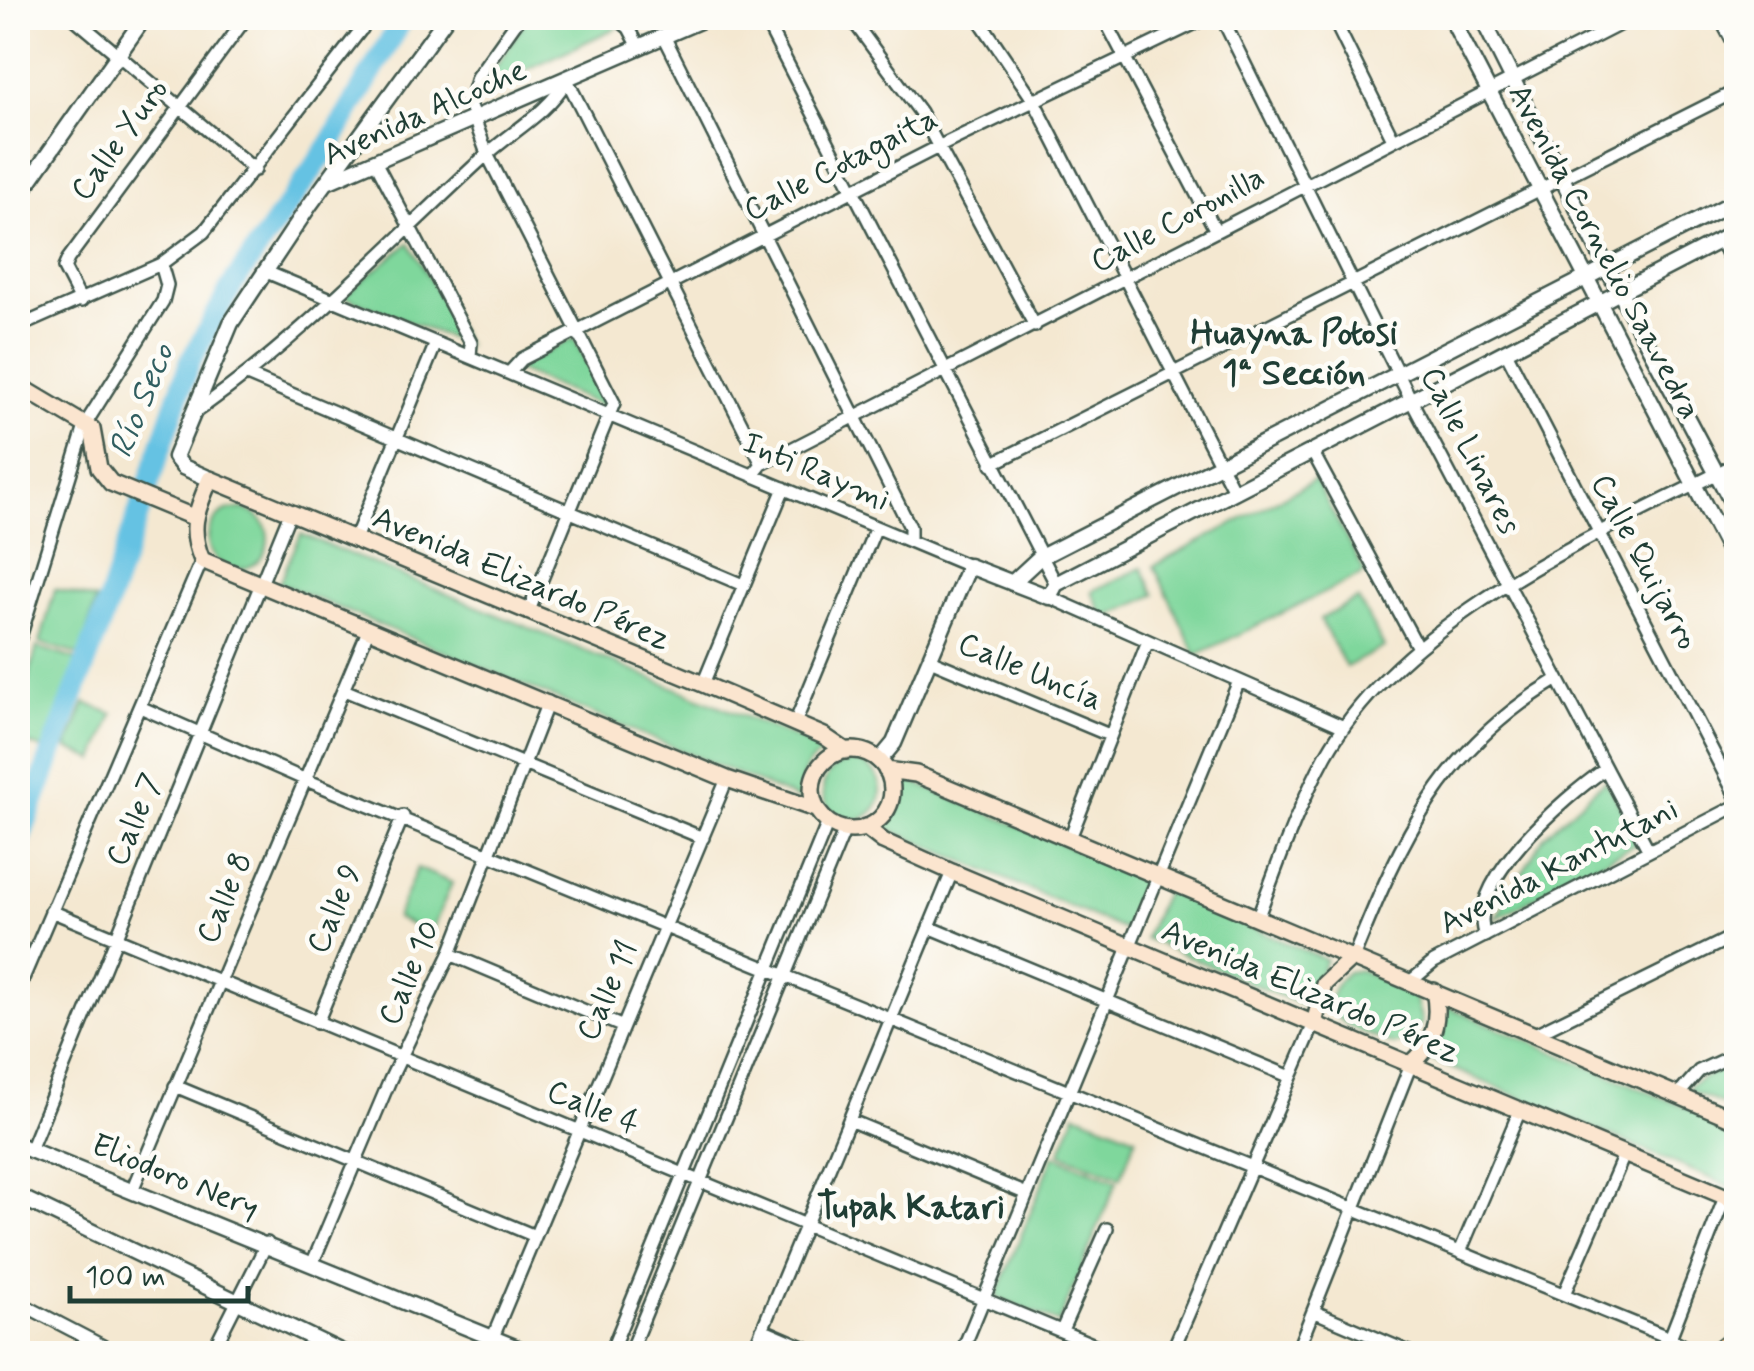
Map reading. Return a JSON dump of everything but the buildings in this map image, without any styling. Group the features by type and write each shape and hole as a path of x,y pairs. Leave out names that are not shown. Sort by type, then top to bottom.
{"main road":[{"path":"18,385 86,423 96,438 99,468 110,483 193,518"},
{"path":"210,479 193,518 192,537 202,560 260,586 823,816 845,829 865,827 888,807 892,792 882,765 860,751 831,756 816,773 812,788 823,816"},
{"name":"Avenida Elizardo Pérez","path":"210,479 703,684 794,723 846,751"},
{"name":"Avenida Elizardo Pérez","path":"882,765 916,774 1258,916 1736,1120"},
{"name":"Avenida Elizardo Pérez","path":"865,827 883,842 952,872 1731,1199"},
{"path":"1314,1024 1324,984 1354,956"},
{"path":"1411,1064 1428,1044 1435,1028 1434,990"},
{"path":"1714,1354 1736,1337"}],"street":[{"path":"74,18 176,108 255,170"},
{"path":"18,197 144,18"},
{"name":"Calle Yuro","path":"81,301 65,264 176,108 246,18"},
{"path":"348,18 362,29"},
{"path":"18,326 160,264 204,232 370,18"},
{"path":"328,182 446,18"},
{"path":"519,18 478,77 469,104 486,154 614,403 528,613"},
{"path":"617,18 630,28 639,47"},
{"path":"764,18 992,464 1052,590 1736,232"},
{"path":"851,18 901,81 940,146 1034,326"},
{"path":"978,18 1034,102 1234,492"},
{"path":"1104,18 1216,231"},
{"name":"Calle Cotagaita","path":"509,373 515,363 762,235 1206,18"},
{"name":"Calle Linares","path":"1222,18 1412,402 1650,851"},
{"path":"1333,18 1393,139"},
{"name":"Avenida Cornelio Saavedra","path":"1452,18 1736,565"},
{"name":"Avenida Cornelio Saavedra","path":"1482,18 1607,268 1736,510"},
{"path":"1602,18 1608,30"},
{"name":"Calle Coronilla","path":"752,475 762,464 1632,18"},
{"path":"1720,18 1736,48"},
{"name":"Avenida Alcoche","path":"210,479 183,467 175,457 189,417 232,323 328,182 567,80 698,19"},
{"path":"664,36 910,527 910,541"},
{"path":"189,417 249,376 486,154 556,98 567,80"},
{"path":"567,80 762,464"},
{"path":"992,464 1736,91"},
{"path":"376,163 471,343 470,357"},
{"path":"1012,583 1020,571 1039,558 1736,201"},
{"path":"1720,240 1736,272"},
{"path":"18,644 86,423 163,301 167,285 160,264"},
{"name":"Inti Raymi","path":"264,271 969,566 1012,583 1052,590 1148,640 1344,727"},
{"path":"354,540 436,343"},
{"name":"Calle Quijarro","path":"1506,352 1736,796"},
{"path":"249,376 743,586"},
{"path":"1312,451 1417,646"},
{"path":"1258,916 1294,822 1344,727 1367,696 1417,646 1508,584 1736,464"},
{"path":"703,684 784,488"},
{"name":"Calle 7","path":"24,1147 202,733 290,512"},
{"path":"794,723 876,527"},
{"path":"18,990 202,560"},
{"path":"882,765 969,566"},
{"name":"Calle 8","path":"132,1188 368,630"},
{"path":"1070,838 1148,640"},
{"name":"Calle Uncía","path":"930,660 1109,735"},
{"path":"1354,956 1400,844 1437,785 1495,723 1558,679"},
{"path":"961,1354 1239,680"},
{"path":"344,690 703,838"},
{"name":"Calle 10","path":"313,1262 450,954 548,702"},
{"path":"140,707 306,780 404,816 1355,1207 1670,1338 1697,1354"},
{"path":"1485,936 1483,906 1513,856 1546,816 1604,770"},
{"name":"Calle 11","path":"494,1337 727,779"},
{"name":"Avenida Kantutani","path":"1411,981 1434,962 1736,806"},
{"name":"Calle 9","path":"317,1023 404,816"},
{"path":"610,1354 769,966 823,816"},
{"path":"629,1354 845,829"},
{"path":"752,1354 952,872"},
{"name":"Calle 4","path":"51,912 1116,1354"},
{"path":"928,927 1291,1078"},
{"path":"1535,1034 1736,935"},
{"path":"450,954 621,1026"},
{"path":"1171,1354 1314,1024"},
{"path":"1678,1095 1699,1072 1736,1054"},
{"path":"1296,1354 1411,1064"},
{"path":"175,1086 535,1236"},
{"path":"1460,1252 1520,1110"},
{"path":"849,1120 1027,1194"},
{"name":"Eliodoro Nery","path":"24,1147 267,1242 532,1354"},
{"path":"1564,1294 1624,1154"},
{"path":"18,1196 346,1354"},
{"path":"1670,1338 1731,1199"},
{"path":"1062,1330 1106,1229"},
{"path":"211,1354 267,1242"},
{"path":"18,1302 118,1354"},
{"path":"1313,1311 1414,1354"},
{"path":"762,1329 820,1354"}],"green space":[{"path":"527,18 607,18 620,26 498,83 486,82"},
{"path":"409,243 467,345 343,296"},
{"path":"574,338 611,410 514,369"},
{"path":"1315,480 1365,573 1196,655 1154,566"},
{"path":"238,509 259,518 268,539 259,560 238,569 217,560 208,539 217,518"},
{"path":"301,534 826,750 812,760 805,772 805,802 279,583"},
{"path":"1142,568 1155,595 1104,619 1092,591"},
{"path":"55,589 96,600 80,655 40,643"},
{"path":"1358,599 1384,647 1346,667 1320,619"},
{"path":"37,647 78,660 46,750 18,741 18,715"},
{"path":"85,703 113,714 95,760 67,748"},
{"path":"852,762 872,771 881,791 872,811 852,820 832,811 823,791 832,771"},
{"path":"901,777 1146,879 1125,930 881,826 900,805"},
{"path":"1605,780 1641,841 1495,919 1544,836"},
{"path":"417,868 452,883 431,933 396,918"},
{"path":"1166,890 1326,960 1306,1007 1145,938"},
{"path":"1360,970 1414,993 1422,1022 1411,1039 1394,1045 1352,1027 1332,1011 1334,987 1347,972"},
{"path":"1444,1005 1736,1129 1736,1189 1423,1056 1439,1038"},
{"path":"1736,1061 1736,1110 1690,1091 1690,1085"},
{"path":"1076,1113 1136,1137 1121,1177 1060,1153"},
{"path":"1054,1155 1117,1181 1059,1323 996,1297"}],"waterway":[{"name":"Río Seco","path":"18,844 108,603 190,362 233,284 329,146 403,18"}],"district":[{"name":"Huayna Potosi 1ª Sección","path":"1294,354"},
{"name":"Tupak Katari","path":"911,1208"}]}
